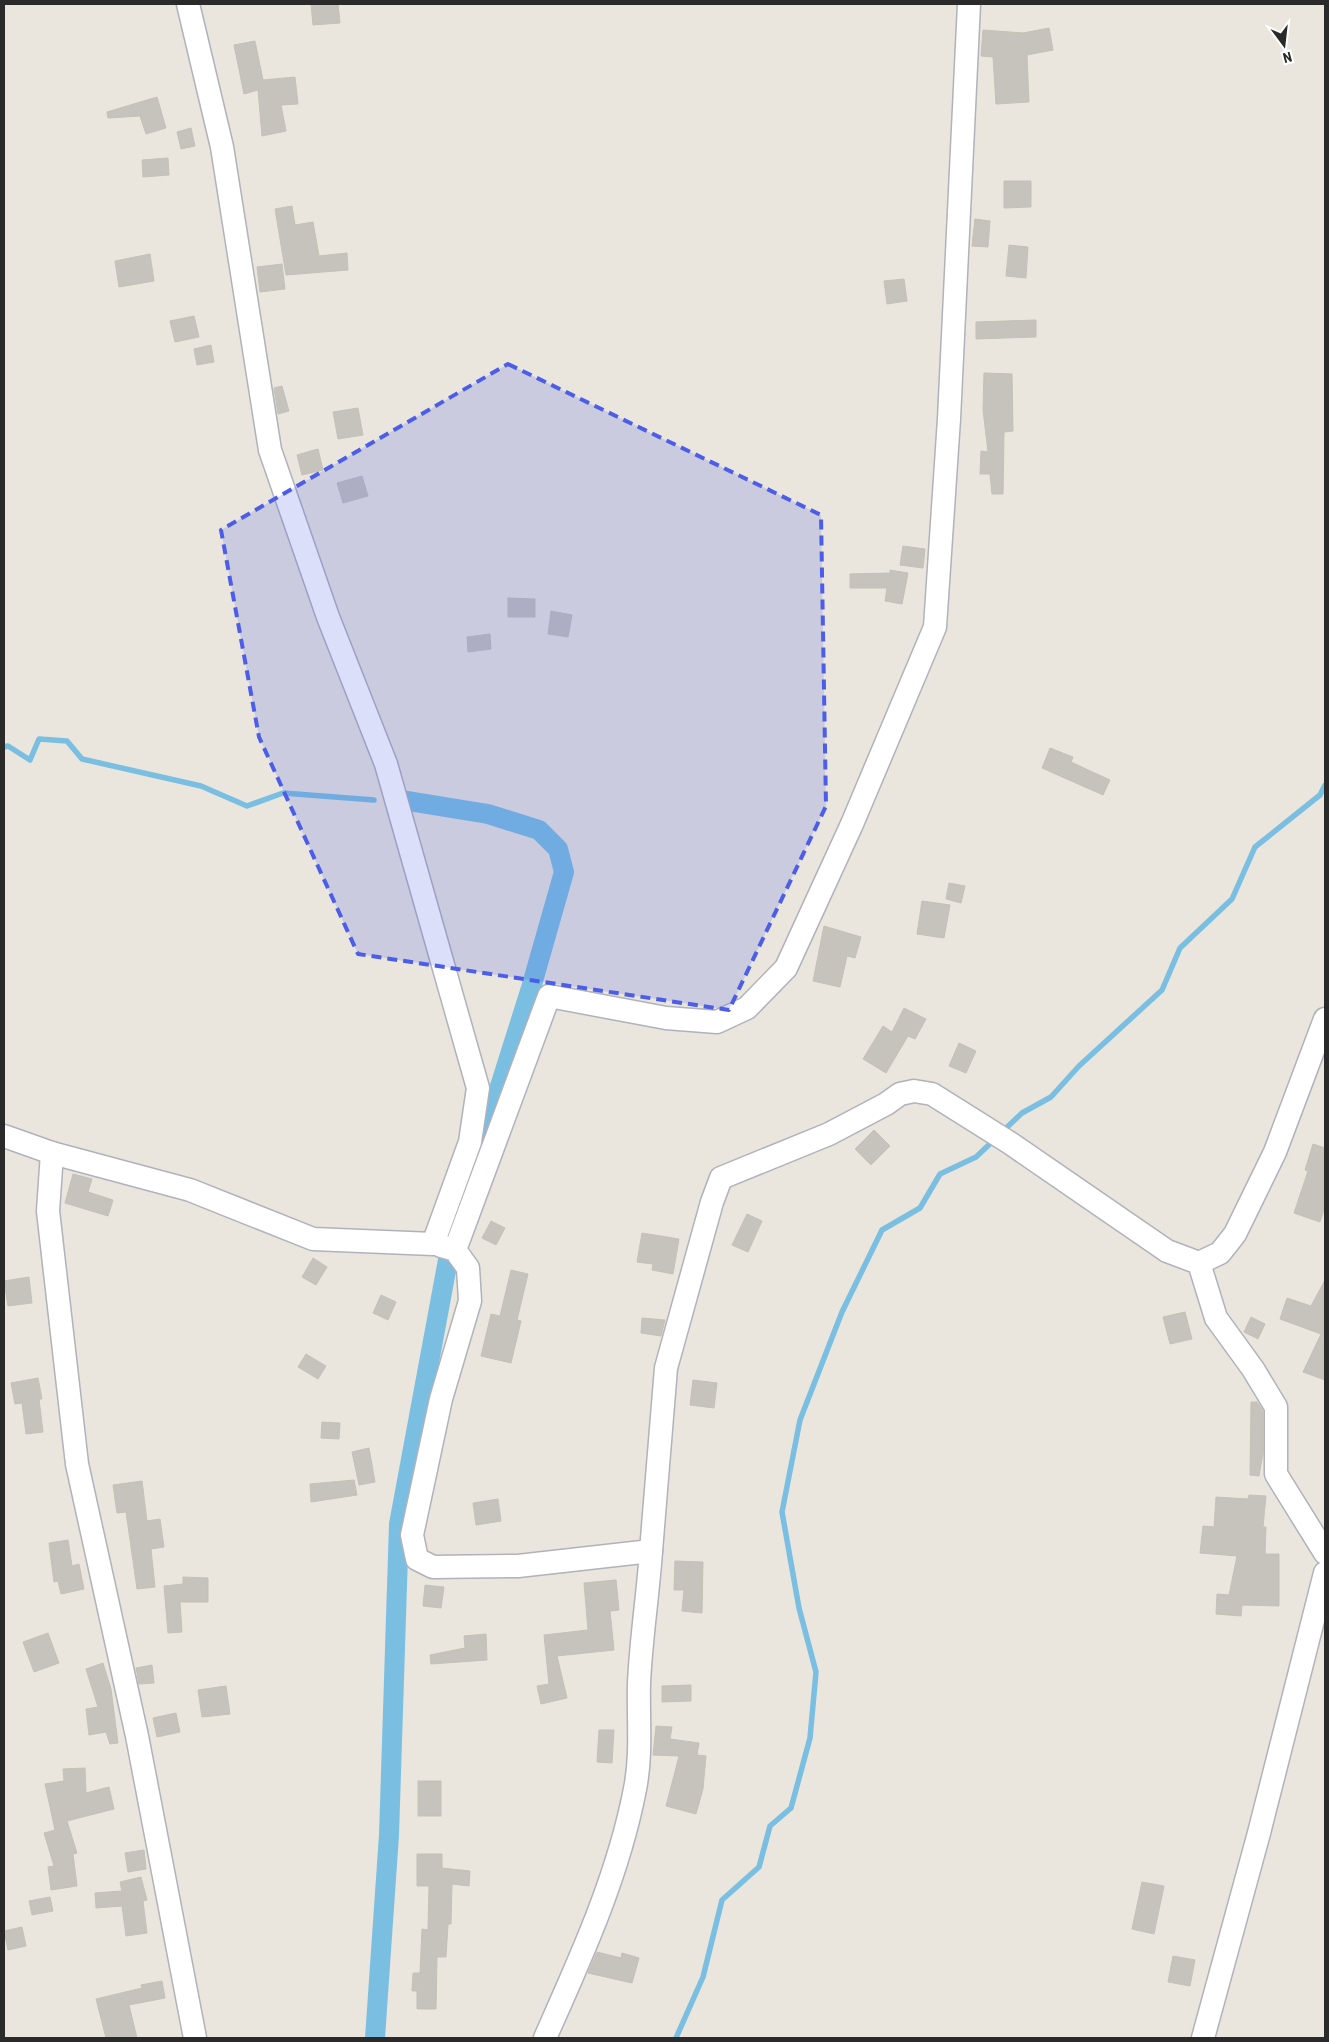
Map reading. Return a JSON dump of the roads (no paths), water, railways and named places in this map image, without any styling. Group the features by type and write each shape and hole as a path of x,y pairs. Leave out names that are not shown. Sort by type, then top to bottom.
{"street":[{"path":"188,4 222,146 270,450 328,617 386,764 478,1088 470,1142 433,1244"},
{"path":"455,1250 549,996 666,1018 717,1022 746,1008 786,968 852,824 935,627 949,419 969,4"},
{"path":"544,2038 582,1954 621,1854 636,1787 640,1750 639,1684 666,1368 712,1202 721,1178 829,1134 886,1104 900,1094 914,1091 932,1094 1010,1143 1167,1251 1199,1263 1220,1254 1236,1234 1275,1152 1325,1020"},
{"path":"4,1136 52,1153 190,1190 313,1239 433,1244 455,1250 468,1268 470,1301 441,1399 412,1535 417,1559 433,1567 518,1566 651,1551"},
{"path":"52,1153 48,1212 77,1464 137,1736 195,2038"},
{"path":"1199,1263 1216,1318 1253,1369 1276,1407 1276,1474 1325,1553"},
{"path":"1203,2038 1259,1833 1325,1573"}],"waterway":[{"path":"4,747 8,746 30,760 39,739 67,741 82,759 201,786 247,806 283,793 374,800"},
{"path":"1002,1132 1022,1113 1051,1097 1079,1066 1162,990 1180,948 1232,899 1255,847 1320,795 1325,785"},
{"path":"408,801 488,814 539,830 558,849 564,872 531,988 472,1175"},
{"path":"676,2038 703,1977 722,1900 759,1867 770,1826 791,1808 810,1738 816,1672 799,1608 782,1512 800,1420 842,1312 882,1230 920,1208 940,1174 976,1157 994,1140"},
{"path":"375,2038 389,1835 399,1524 453,1233"}]}
